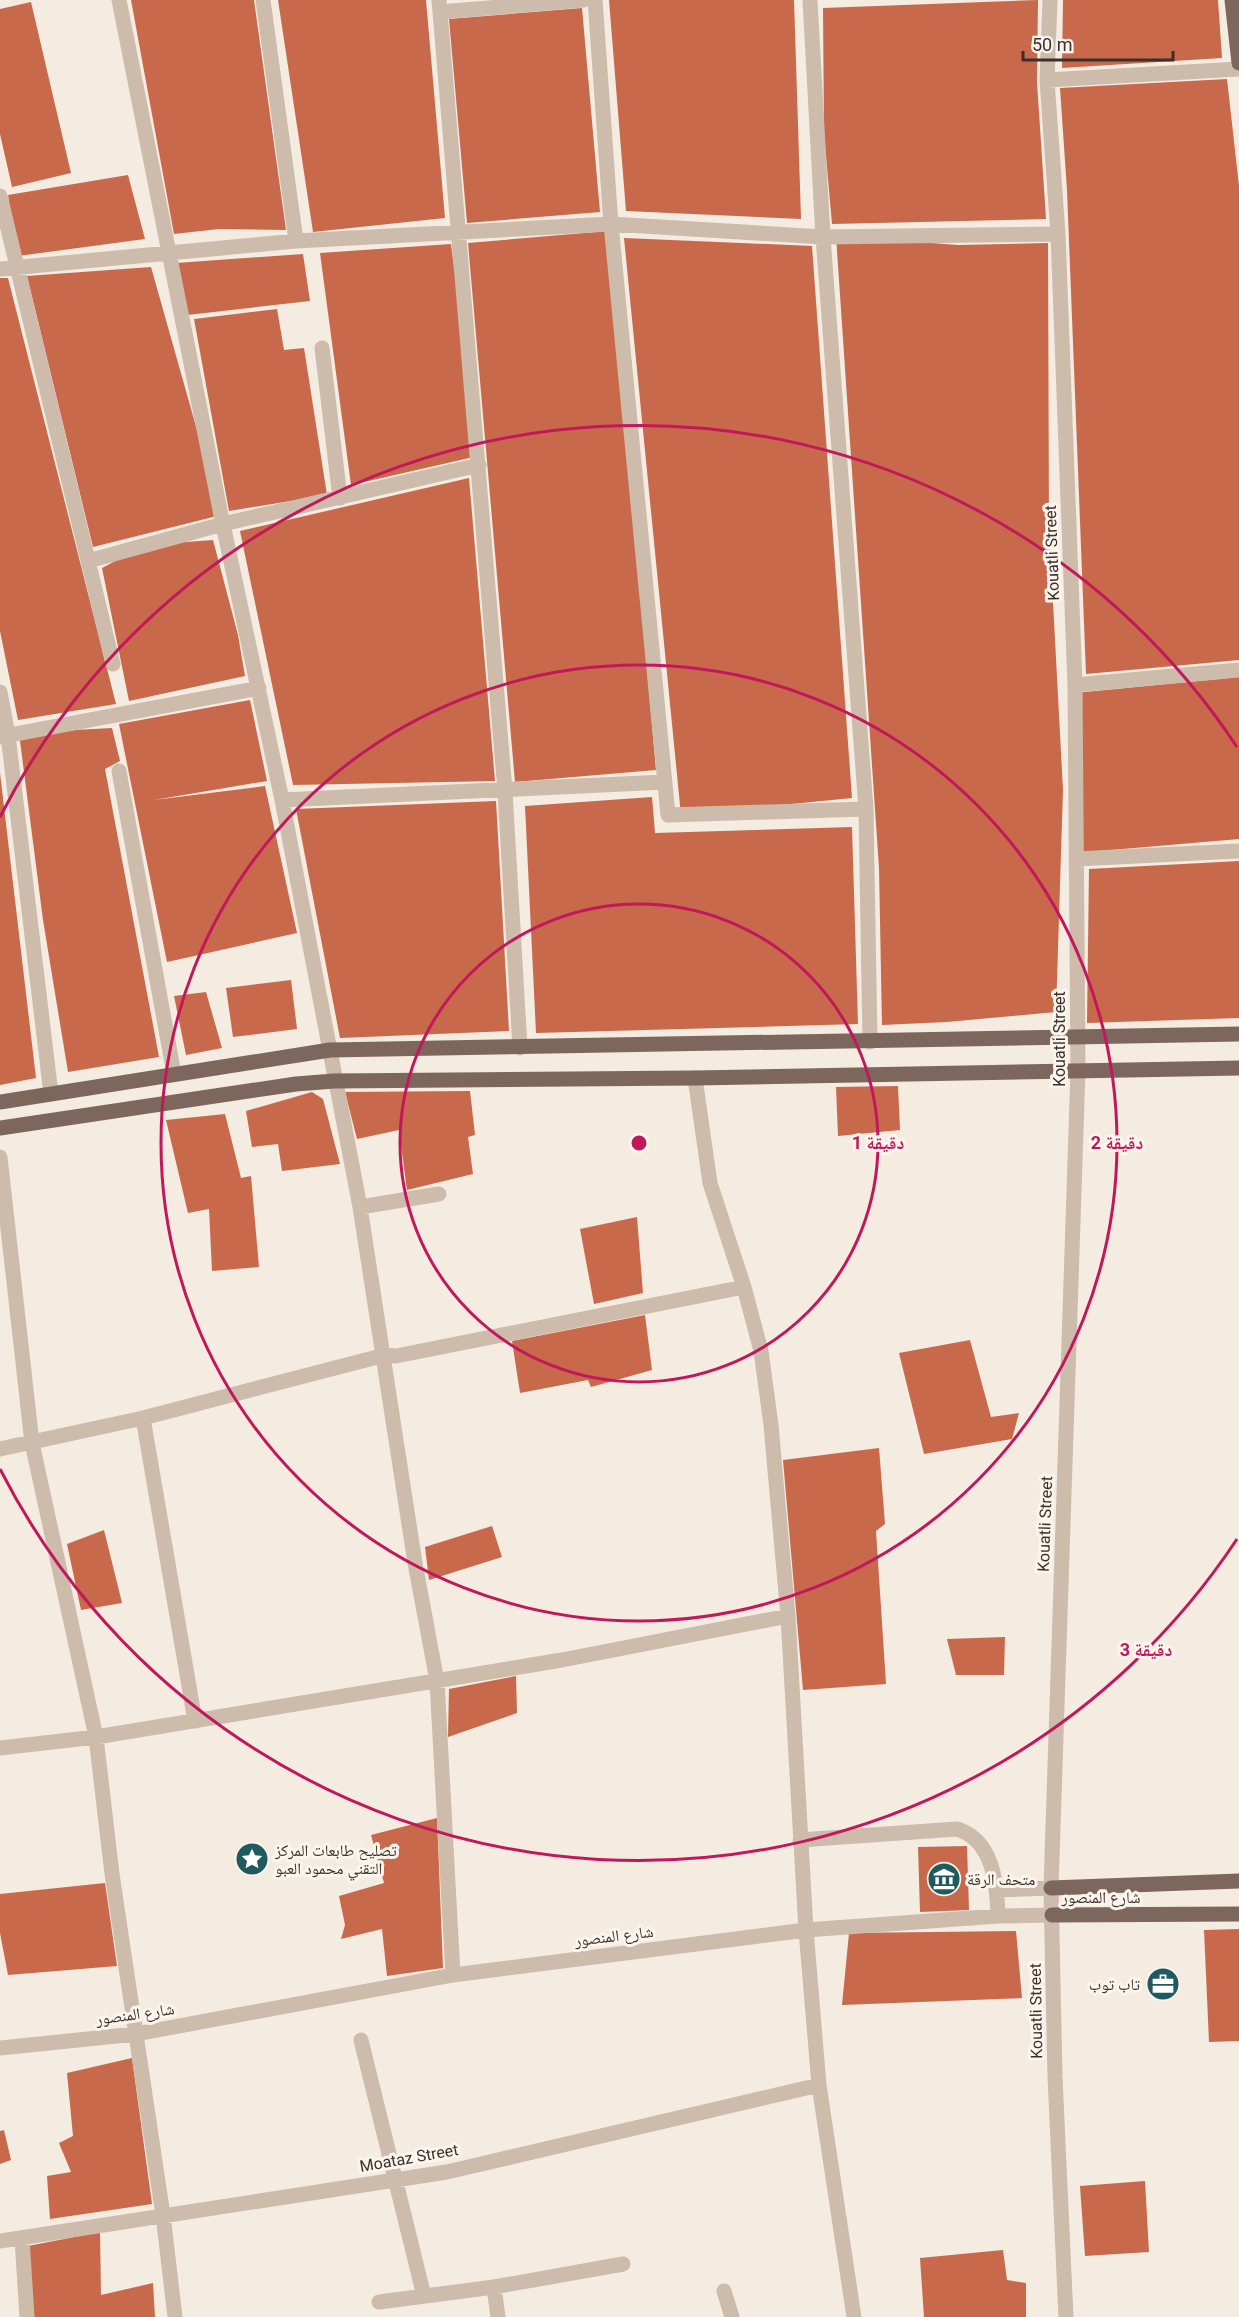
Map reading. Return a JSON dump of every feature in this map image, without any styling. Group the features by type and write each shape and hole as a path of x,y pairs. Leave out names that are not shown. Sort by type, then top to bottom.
{"main road":[{"path":"1232,0 1239,63"},
{"path":"0,1102 330,1050 1239,1034"},
{"path":"0,1128 296,1084 334,1081 695,1078 1239,1068"},
{"name":"شارع المنصور","path":"1051,1888 1239,1881"},
{"name":"شارع المنصور","path":"1052,1915 1239,1914"}],"street":[{"path":"119,0 223,524 282,800 334,1081 360,1207 385,1355 415,1563 437,1681 453,1975"},
{"path":"263,0 296,241"},
{"path":"520,1048 505,791 460,231 439,6 584,0"},
{"path":"595,0 611,224 668,815 866,809"},
{"path":"810,0 823,237 866,809 870,1042"},
{"name":"Kouatli Street","path":"1050,0 1047,80 1058,234 1075,686 1078,1070 1051,1888 1066,2317"},
{"path":"1047,80 1239,69"},
{"path":"0,196 113,664"},
{"path":"0,269 296,241 611,224 823,237 1058,234"},
{"path":"322,348 340,498"},
{"path":"88,561 223,524 479,465"},
{"path":"1075,686 1239,670"},
{"path":"4,736 259,688"},
{"path":"0,692 51,1094"},
{"path":"119,771 174,1074"},
{"path":"282,800 665,782"},
{"path":"1076,859 1239,851"},
{"path":"695,1078 711,1184 744,1287 761,1351 771,1425 788,1616 800,1840 819,2085 854,2317"},
{"path":"0,1156 32,1443 96,1737 112,1874 163,2215 175,2317"},
{"path":"360,1207 439,1194"},
{"path":"0,1449 142,1418 385,1355 396,1356 744,1287"},
{"path":"142,1418 195,1721"},
{"path":"0,1748 96,1737 437,1681 562,1660 788,1616"},
{"path":"800,1840 957,1829 974,1836 985,1850 997,1890 998,1916"},
{"name":"شارع المنصور","path":"997,1890 1051,1888"},
{"name":"شارع المنصور","path":"0,2048 136,2034 453,1975 806,1930 998,1916 1052,1915"},
{"path":"361,2040 424,2296"},
{"name":"Moataz Street","path":"0,2241 447,2172 819,2085"},
{"path":"22,2238 27,2317"},
{"path":"379,2302 494,2288 623,2264"},
{"path":"494,2288 498,2317"},
{"path":"724,2291 732,2317"}],"building":[{"path":"131,0 254,0 286,230 219,229 174,234"},
{"path":"278,0 426,0 445,218 313,232"},
{"path":"609,0 794,0 801,219 626,211"},
{"path":"1038,0 1037,82 1046,219 832,224 824,133 823,8"},
{"path":"1063,0 1218,0 1222,58 1062,68"},
{"path":"31,2 71,173 12,187 0,134 0,9"},
{"path":"582,8 600,212 467,223 449,19"},
{"path":"1227,79 1239,186 1239,660 1086,674 1067,190 1060,88"},
{"path":"128,175 145,239 18,256 8,195"},
{"path":"608,231 656,770 515,782 468,243"},
{"path":"836,236 958,245 1048,243 1049,527 1063,790 1056,1012 947,1022 882,1025 879,868"},
{"path":"624,238 812,246 852,798 681,815"},
{"path":"451,244 478,456 351,485 320,253"},
{"path":"303,254 310,301 187,315 176,263"},
{"path":"151,267 221,515 93,547 27,276"},
{"path":"0,278 8,278 116,704 18,720 0,631"},
{"path":"277,309 284,350 304,348 327,495 229,511 194,319"},
{"path":"469,478 495,781 293,785 240,531"},
{"path":"213,540 238,635 245,676 129,701 102,568 146,545"},
{"path":"1239,677 1239,839 1076,853 1075,693"},
{"path":"250,700 267,781 154,800 265,786 297,933 167,962 119,724"},
{"path":"112,728 120,761 105,769 159,1057 68,1072 43,920 19,733"},
{"path":"0,773 36,1078 0,1085"},
{"path":"652,797 655,833 852,827 858,1024 536,1033 525,806"},
{"path":"496,801 509,1031 340,1038 296,809"},
{"path":"1239,861 1239,1018 1087,1023 1089,869"},
{"path":"291,980 297,1029 233,1037 226,988"},
{"path":"206,992 222,1048 186,1055 174,996"},
{"path":"898,1086 900,1130 838,1136 836,1087"},
{"path":"470,1091 475,1135 468,1137 473,1174 407,1190 399,1130 357,1139 345,1092"},
{"path":"312,1092 323,1099 340,1164 282,1171 278,1144 252,1147 246,1111"},
{"path":"225,1114 241,1178 251,1176 259,1267 212,1271 209,1209 188,1213 166,1120"},
{"path":"637,1217 643,1293 594,1304 580,1229"},
{"path":"645,1315 652,1370 591,1387 588,1380 520,1393 512,1341"},
{"path":"970,1340 991,1417 1019,1413 1012,1439 924,1454 899,1353"},
{"path":"879,1448 885,1524 876,1531 886,1684 803,1690 783,1460"},
{"path":"492,1526 502,1557 429,1580 425,1547"},
{"path":"104,1530 122,1603 81,1610 67,1544"},
{"path":"1005,1637 1004,1675 956,1675 947,1639"},
{"path":"516,1676 517,1713 448,1737 449,1689"},
{"path":"437,1818 443,1968 387,1976 382,1929 341,1939 345,1925 339,1896 384,1883 371,1835"},
{"name":"متحف الرقة","path":"967,1846 969,1910 920,1912 918,1847"},
{"path":"105,1883 117,1966 8,1975 0,1933 0,1894"},
{"path":"1239,1929 1239,2041 1209,2042 1204,1930"},
{"path":"1016,1931 1022,1998 842,2005 849,1933"},
{"path":"132,2058 152,2204 50,2219 47,2176 71,2172 59,2143 73,2136 67,2073"},
{"path":"4,2130 11,2160 0,2164 0,2131"},
{"path":"1145,2181 1149,2252 1085,2256 1080,2186"},
{"path":"100,2232 101,2295 153,2283 155,2317 26,2317 23,2247"},
{"path":"1003,2250 1007,2280 1026,2283 1026,2317 924,2317 920,2258"}],"place":[{"name":"تصليح طابعات المركز التقني محمود العبو","path":"252,1859"},
{"name":"متحف الرقة","path":"944,1879"},
{"name":"تاب توب","path":"1163,1984"}]}
